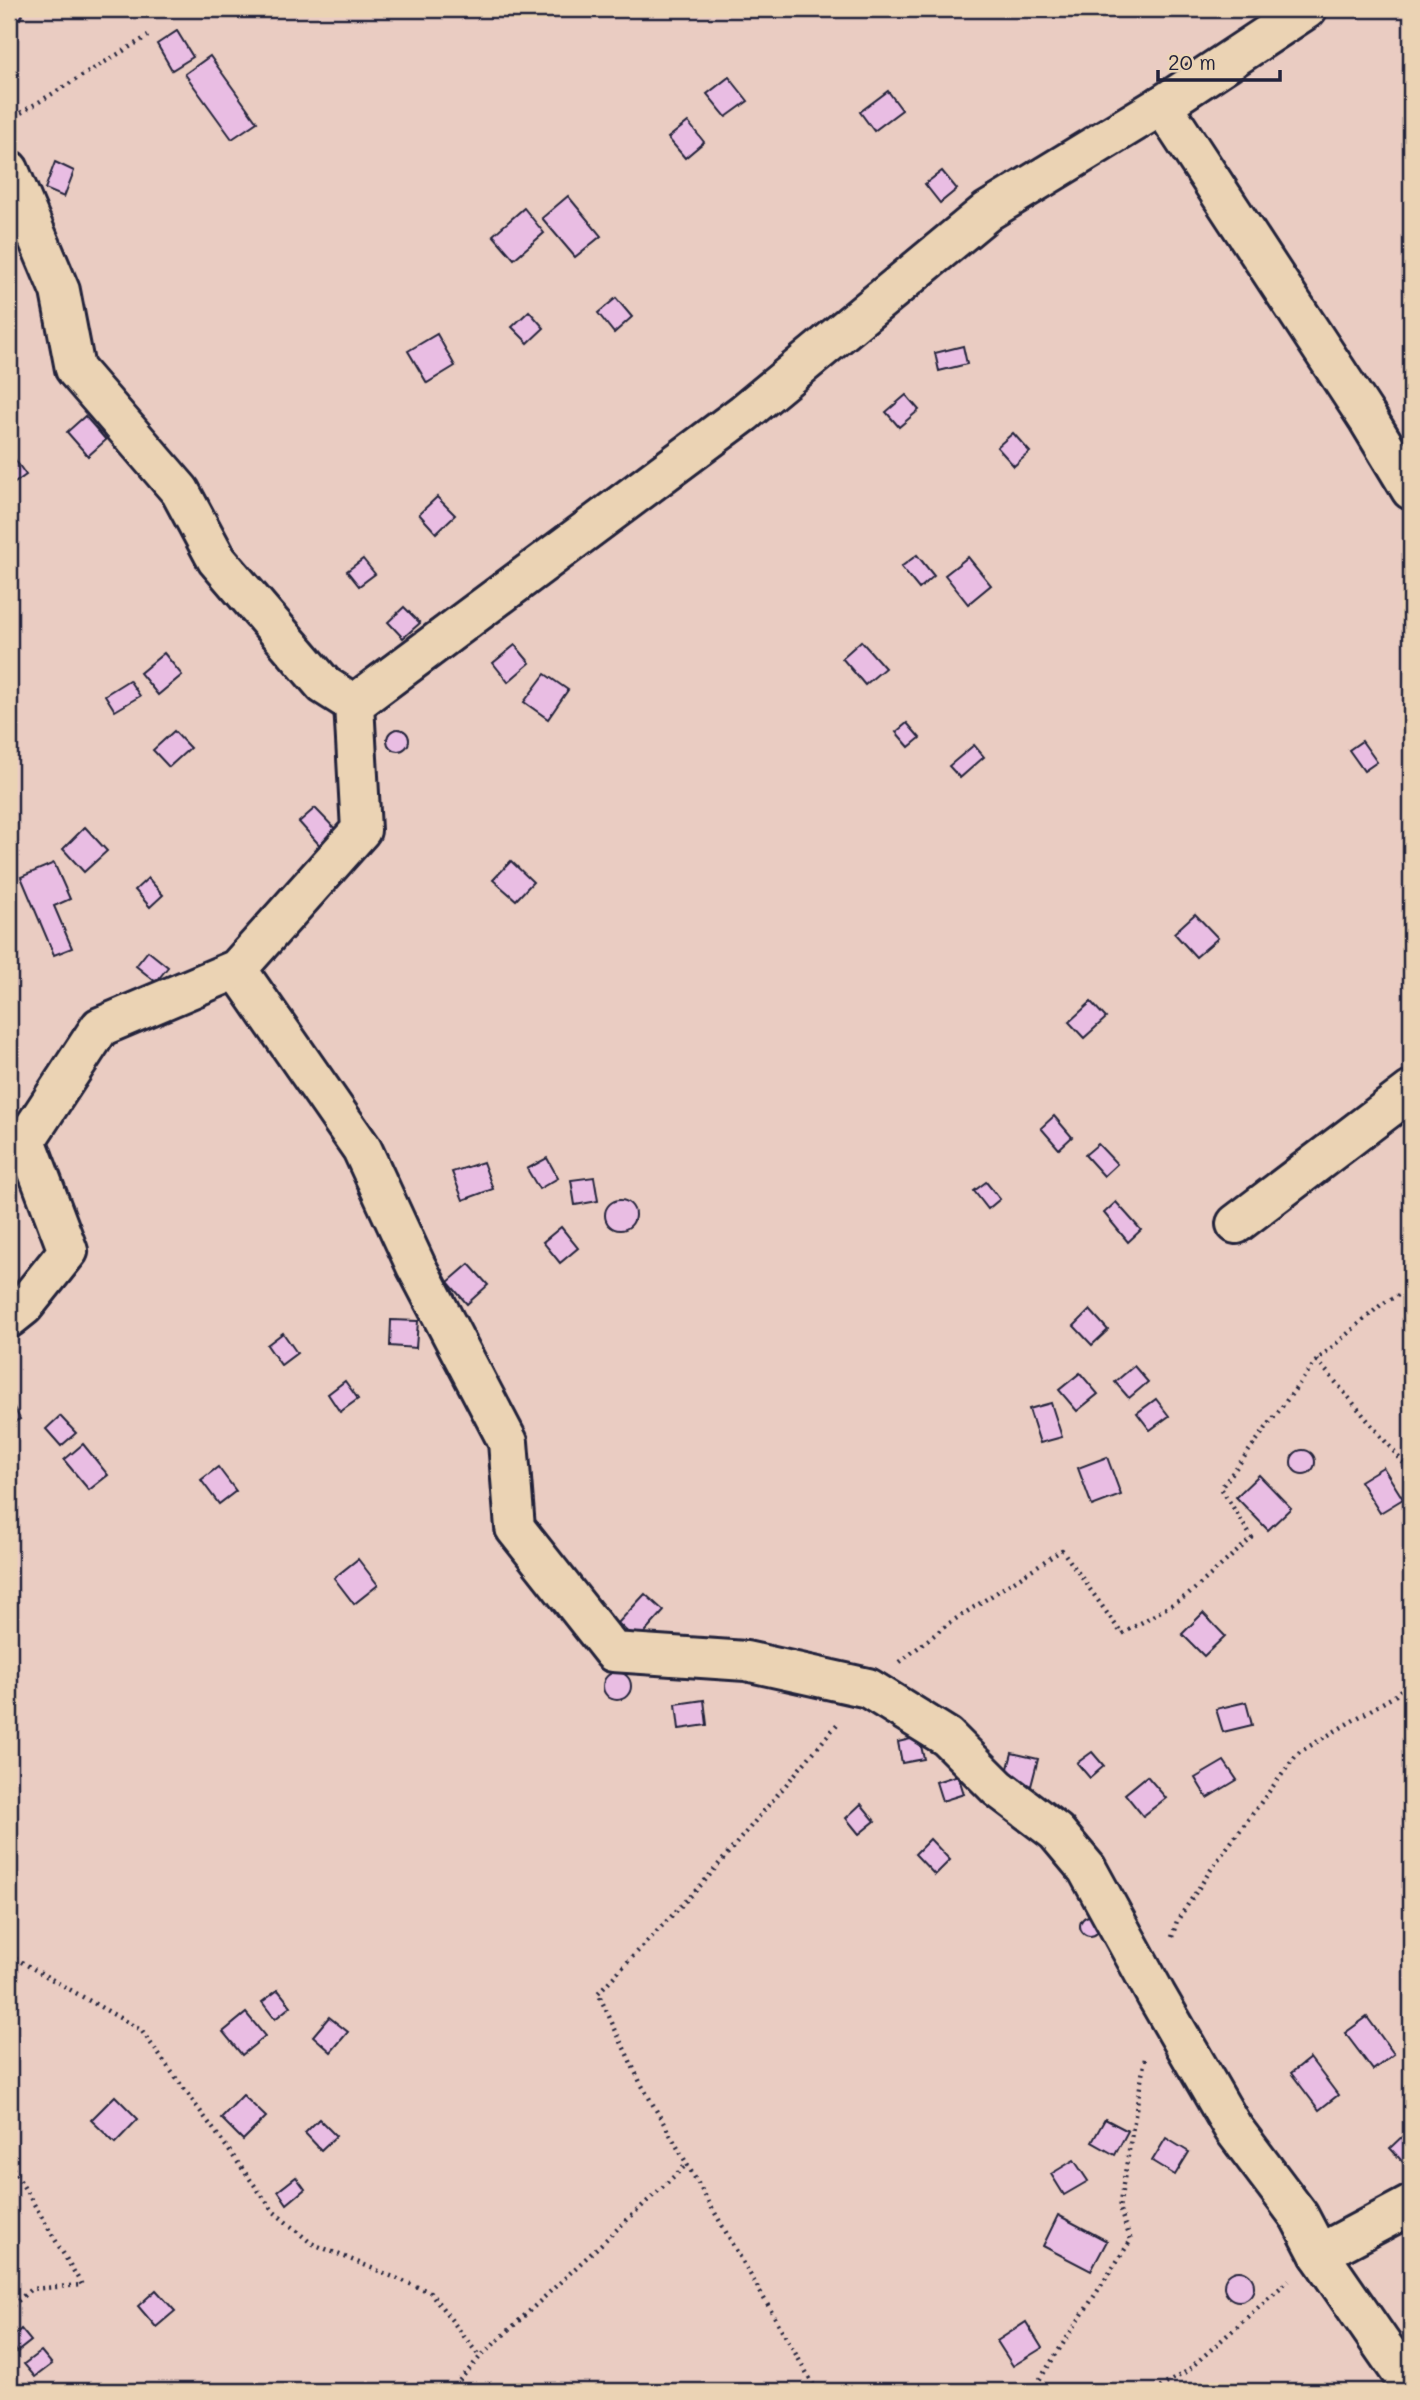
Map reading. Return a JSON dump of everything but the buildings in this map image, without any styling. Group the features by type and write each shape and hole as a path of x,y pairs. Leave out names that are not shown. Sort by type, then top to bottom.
{"street":[{"path":"354,704 744,413 988,211 1162,105 1307,9"},
{"path":"1162,105 1368,419 1411,490"},
{"path":"9,170 60,291 75,369 180,491 217,560 324,685 354,704"},
{"path":"9,1318 24,1306 68,1251 26,1140 100,1027 237,970 361,830 354,704"},
{"path":"237,970 362,1149 416,1266 508,1442 515,1528 613,1652 746,1661 868,1688 947,1737 998,1788 1056,1832 1087,1869 1233,2128 1299,2216 1319,2254 1411,2387"},
{"path":"1236,1224 1411,1091"},
{"path":"1319,2254 1411,2205"}],"path":[{"path":"9,120 148,36"},
{"path":"817,2391 639,2082 597,1993 702,1884 868,1688 948,1624 1062,1550 1122,1634 1188,1595 1252,1538 1221,1488 1317,1360 1382,1304 1411,1288"},
{"path":"1317,1360 1411,1472"},
{"path":"1032,2391 1131,2240 1119,2208 1156,1995 1177,1921 1214,1865 1298,1753 1396,1695 1411,1679"},
{"path":"9,1955 141,2030 274,2212 311,2243 430,2292 480,2357"},
{"path":"9,2162 82,2285 31,2289 9,2309"},
{"path":"450,2391 480,2357 686,2165"},
{"path":"1154,2391 1187,2371 1319,2254"}]}
